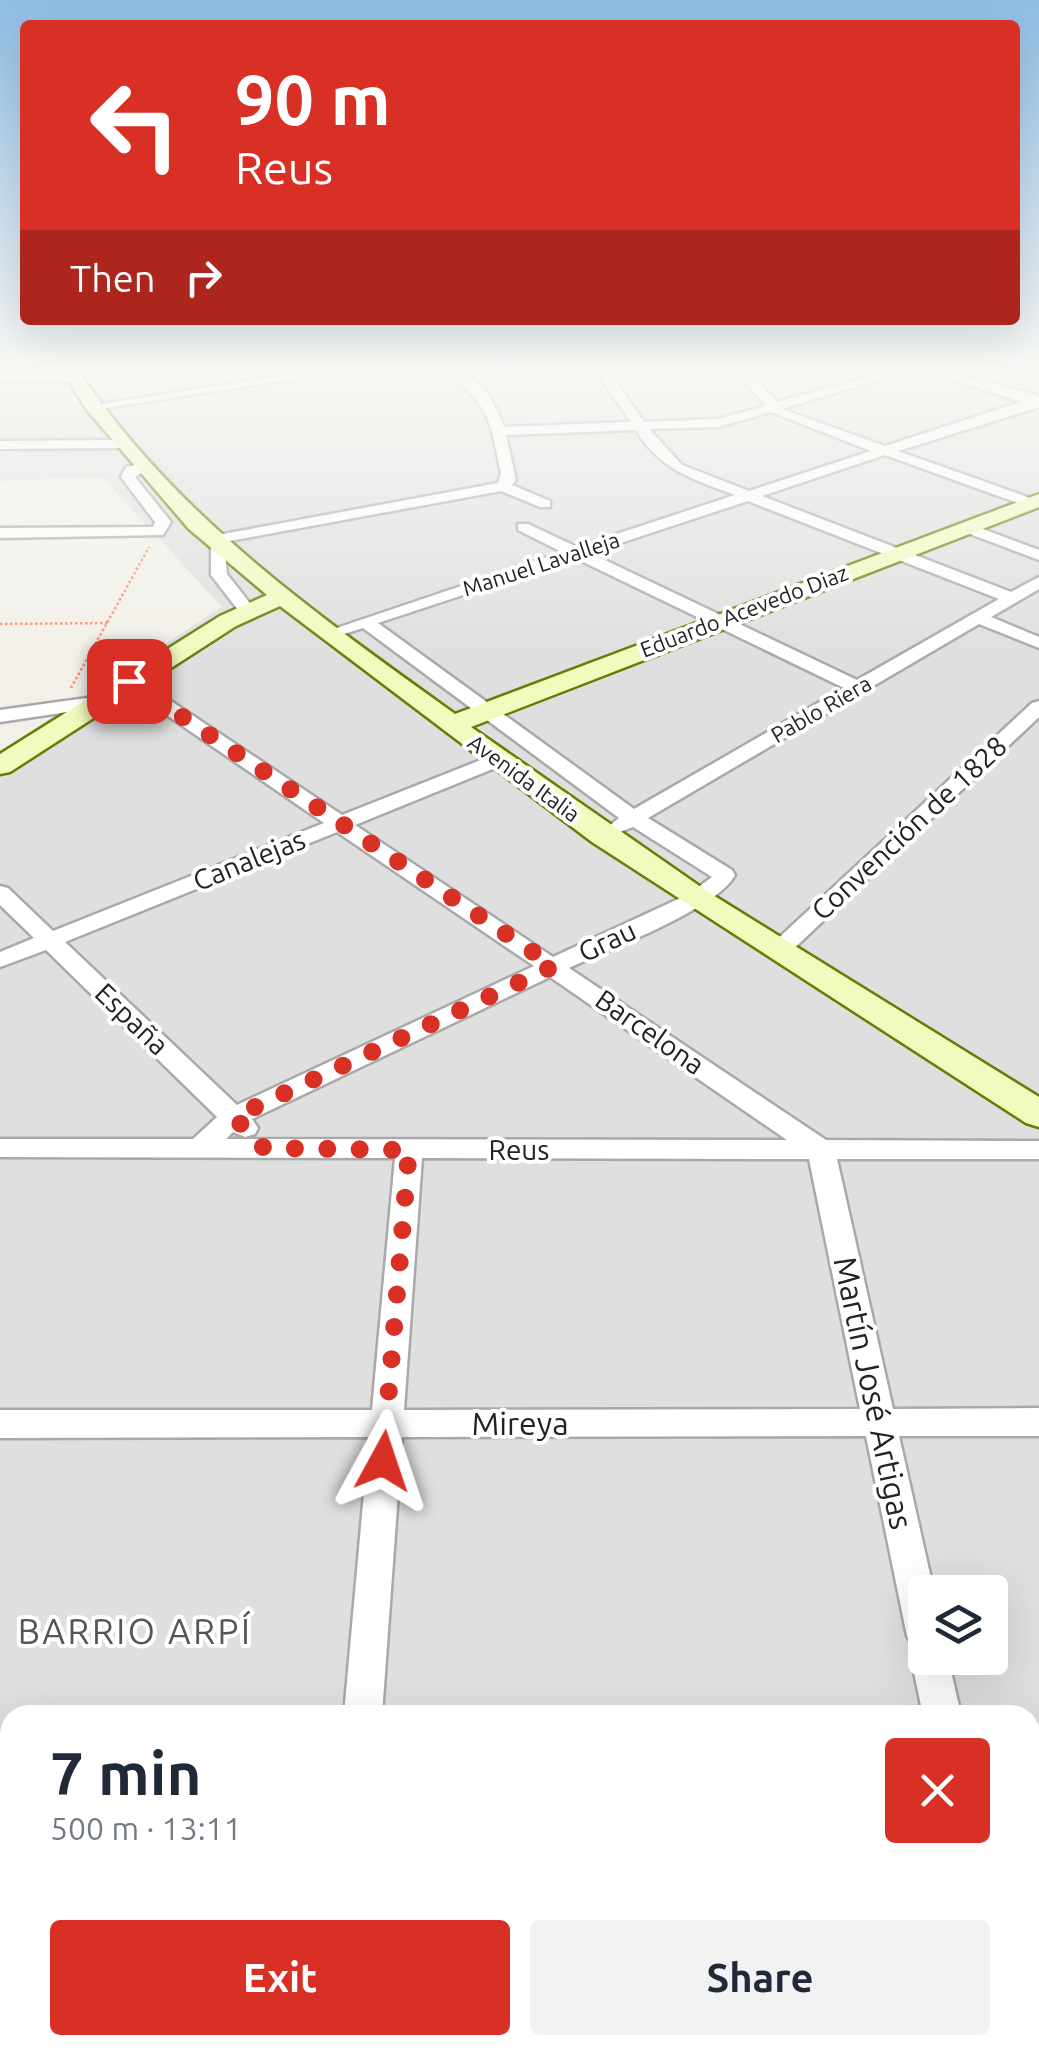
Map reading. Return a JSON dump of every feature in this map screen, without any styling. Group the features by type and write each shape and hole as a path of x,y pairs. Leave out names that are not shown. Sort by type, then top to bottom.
{"street":[{"path":"504,486 509,480 506,466"},
{"path":"679,466 1012,598"},
{"name":"Manuel Lavalleja","path":"328,634 840,466"},
{"path":"934,466 1035,501"},
{"path":"0,533 158,532 163,522 128,477 131,470 144,467"},
{"name":"Avenida Italia","path":"144,467 215,542 281,598 603,836 697,900 1039,1114"},
{"path":"248,611 219,574 215,542 504,486 545,504"},
{"name":"Eduardo Acevedo Diaz","path":"451,725 1035,501"},
{"path":"523,527 859,688"},
{"path":"967,528 1039,555"},
{"name":"Pablo Riera","path":"603,836 1039,582"},
{"path":"0,766 129,681 248,611 281,598"},
{"path":"978,618 1039,642"},
{"path":"365,622 633,818 724,876 720,884 697,900"},
{"name":"Barcelona","path":"129,681 820,1150"},
{"path":"0,716 94,703"},
{"name":"Convención de 1828","path":"779,950 1039,707"},
{"name":"Canalejas","path":"0,960 498,760"},
{"name":"España","path":"0,892 264,1148"},
{"name":"Grau","path":"200,1148 234,1117 697,900"},
{"name":"Reus","path":"0,1148 1039,1150"},
{"path":"364,1705 409,1150"},
{"name":"Martín José Artigas","path":"820,1150 912,1575"},
{"name":"Mireya","path":"0,1424 1039,1422"},
{"path":"934,1675 940,1705"}],"path":[{"path":"59,709 110,624 158,532"},
{"path":"0,624 110,624"}],"shaded area":[{"path":"0,466 1039,466 1039,1705 0,1705 0,751 222,607 102,477 0,481"}],"district":[{"name":"BARRIO ARPÍ","path":"135,1632"}],"route":[{"path":"129,681 554,966 234,1117 264,1148 409,1150 383,1461"}]}
